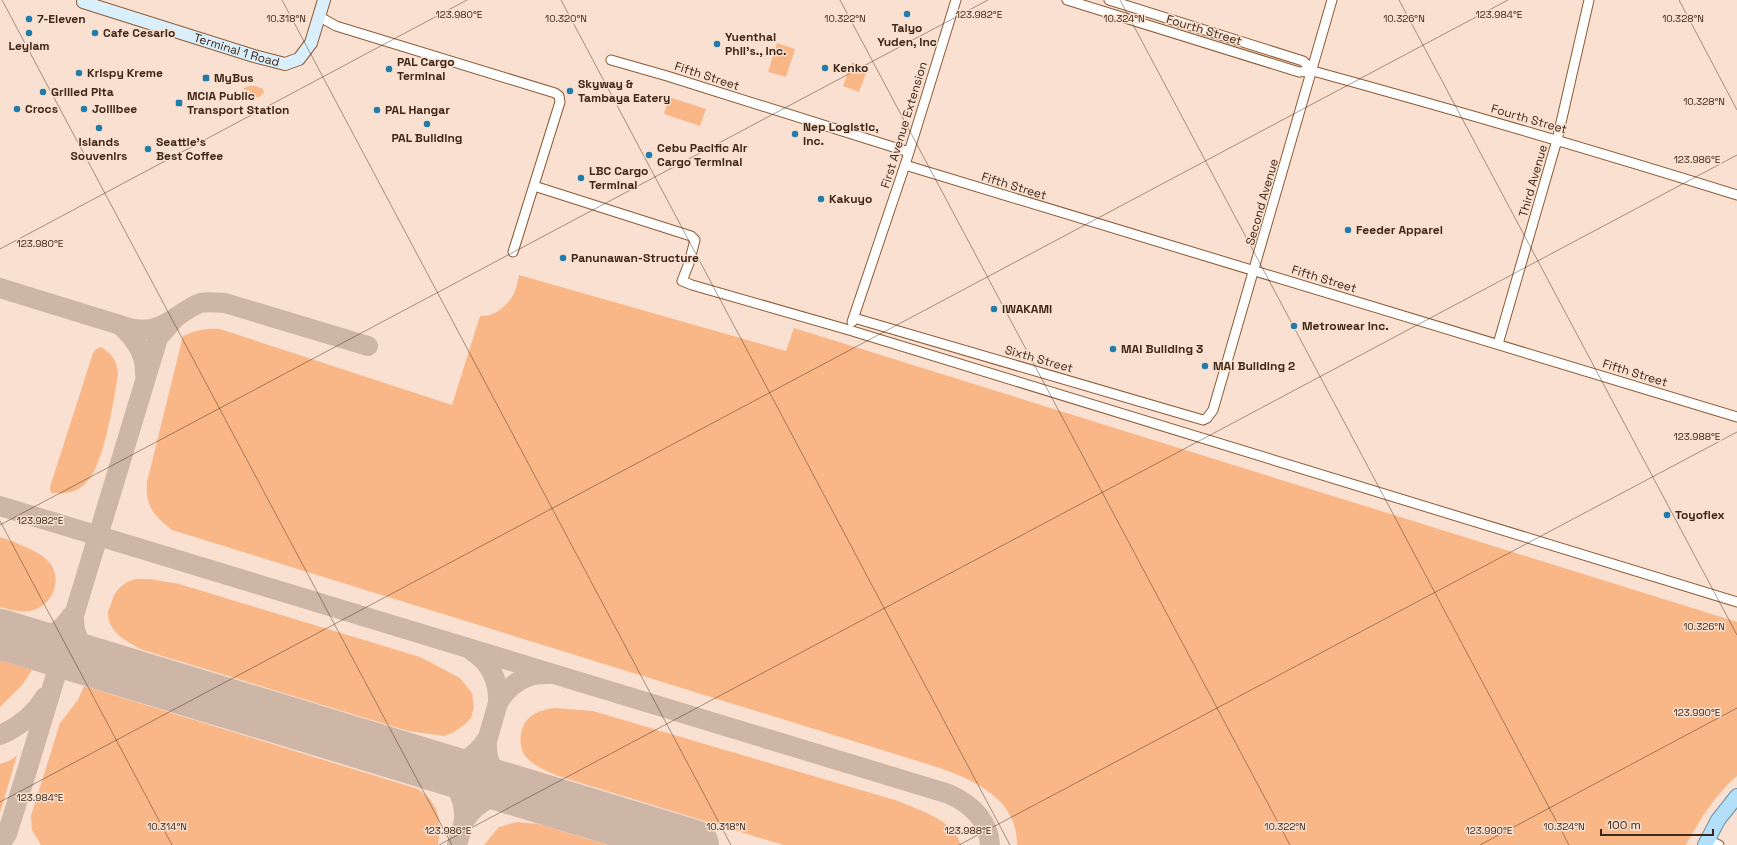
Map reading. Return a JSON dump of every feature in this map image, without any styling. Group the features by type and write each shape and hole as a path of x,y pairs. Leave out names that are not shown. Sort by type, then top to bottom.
{"main road":[{"path":"1711,843 1718,820 1737,796"}],"street":[{"name":"Terminal 1 Road","path":"317,0 320,17"},
{"name":"Terminal 1 Road","path":"83,2 254,56 286,64 299,58 311,43 324,0"},
{"name":"Terminal 1 Road","path":"320,17 331,0"},
{"name":"First Avenue Extension","path":"852,321 905,165 956,0"},
{"name":"Fourth Street","path":"1067,0 1299,72 1313,71 1557,140 1737,195"},
{"name":"Fourth Street","path":"1109,0 1303,61 1313,71"},
{"name":"Second Avenue","path":"1213,410 1313,71 1332,0"},
{"name":"Third Avenue","path":"1498,344 1557,140 1589,0"},
{"path":"1120,17 1124,5"},
{"path":"320,17 336,26 554,93 559,96 560,102 513,252"},
{"path":"1169,32 1172,20"},
{"path":"1213,46 1216,34"},
{"name":"Fifth Street","path":"611,60 667,76 909,152"},
{"name":"Fifth Street","path":"905,165 1737,416"},
{"path":"534,186 691,236 695,240 689,263 682,281 692,285 894,344 1737,602"},
{"name":"Sixth Street","path":"852,321 1203,420 1207,418 1213,410"}],"shaded area":[{"path":"777,43 795,49 786,77 768,72"},
{"path":"852,62 868,68 859,92 843,86"},
{"path":"248,86 256,86 263,89 264,93 259,97 249,97 250,91 243,89"},
{"path":"669,97 706,109 700,126 664,114"},
{"path":"519,275 786,351 794,328 1737,622 1737,776 1729,783 1708,808 1686,845 1017,845 1015,829 1003,804 980,786 954,773 172,530 160,520 152,510 149,504 147,482 183,336 201,330 220,329 452,405 480,316 486,316 496,312 510,301 515,291"},
{"path":"101,347 113,358 118,374 103,448 98,462 86,483 74,491 65,493 51,493 50,487 93,353 96,349"},
{"path":"0,537 40,554 49,562 53,569 55,584 53,592 50,598 38,608 23,612 0,607"},
{"path":"136,579 150,579 179,584 420,657 460,678 472,693 474,707 471,718 454,732 444,736 408,731 143,650 115,632 109,620 108,613 118,589 127,582"},
{"path":"0,660 32,670 23,684 0,707"},
{"path":"84,686 418,789 431,800 435,806 440,827 438,845 41,845 32,830 31,816 60,723 78,700"},
{"path":"555,708 593,711 898,801 926,812 943,822 957,836 961,845 783,845 558,776 541,768 526,757 520,740 525,722 529,718 539,712"},
{"path":"17,755 0,813 0,764 11,760"},
{"path":"517,822 539,824 607,845 484,845 499,827"}],"taxiway":[{"path":"0,288 120,325 135,341 144,360 145,375"},
{"path":"120,325 136,329 150,329 164,325 200,303 225,303 368,346"},
{"path":"0,844 7,834 25,777 158,338 176,317"},
{"path":"0,506 949,794 971,808 982,820 989,836 990,845"},
{"path":"19,640 35,640 56,632 72,615"},
{"path":"74,616 74,624 78,640 93,658 107,666"},
{"path":"457,845 498,703 497,687 492,673 484,661 472,651"},
{"path":"498,703 502,696 519,681 533,675 549,674"},
{"path":"0,735 26,720 45,697"},
{"path":"432,765 448,765 463,761 476,752 486,740"},
{"path":"487,744 489,760 496,773 506,784 520,792"},
{"path":"432,765 451,780 456,786 462,800 464,817"},
{"path":"465,820 476,807 489,799 504,794 520,792"}],"runway":[{"path":"0,634 694,845"}],"place":[{"name":"Taiyo Yuden, Inc","path":"907,14"},
{"name":"7-Eleven","path":"29,19"},
{"name":"Leylam","path":"29,33"},
{"name":"Cafe Cesario","path":"95,33"},
{"name":"Yuenthai Phil's., Inc.","path":"717,44"},
{"name":"Kenko","path":"825,68"},
{"name":"PAL Cargo Terminal","path":"389,69"},
{"name":"Krispy Kreme","path":"79,73"},
{"name":"MyBus","path":"206,78"},
{"name":"Skyway & Tambaya Eatery","path":"570,91"},
{"name":"Grilled Pita","path":"43,92"},
{"name":"MCIA Public Transport Station","path":"179,103"},
{"name":"Crocs","path":"17,109"},
{"name":"Jollibee","path":"84,109"},
{"name":"PAL Hangar","path":"377,110"},
{"name":"PAL Building","path":"427,124"},
{"name":"Islands Souvenirs","path":"99,128"},
{"name":"Nep Logistic, Inc.","path":"795,134"},
{"name":"Seattle's Best Coffee","path":"148,149"},
{"name":"Cebu Pacific Air Cargo Terminal","path":"649,155"},
{"name":"LBC Cargo Terminal","path":"581,178"},
{"name":"Kakuyo","path":"821,199"},
{"name":"Feeder Apparel","path":"1348,230"},
{"name":"Panunawan-Structure","path":"563,258"},
{"name":"IWAKAMI","path":"994,309"},
{"name":"Metrowear Inc.","path":"1294,326"},
{"name":"MAI Building 3","path":"1113,349"},
{"name":"MAI Building 2","path":"1205,366"},
{"name":"Toyoflex","path":"1667,515"}]}
